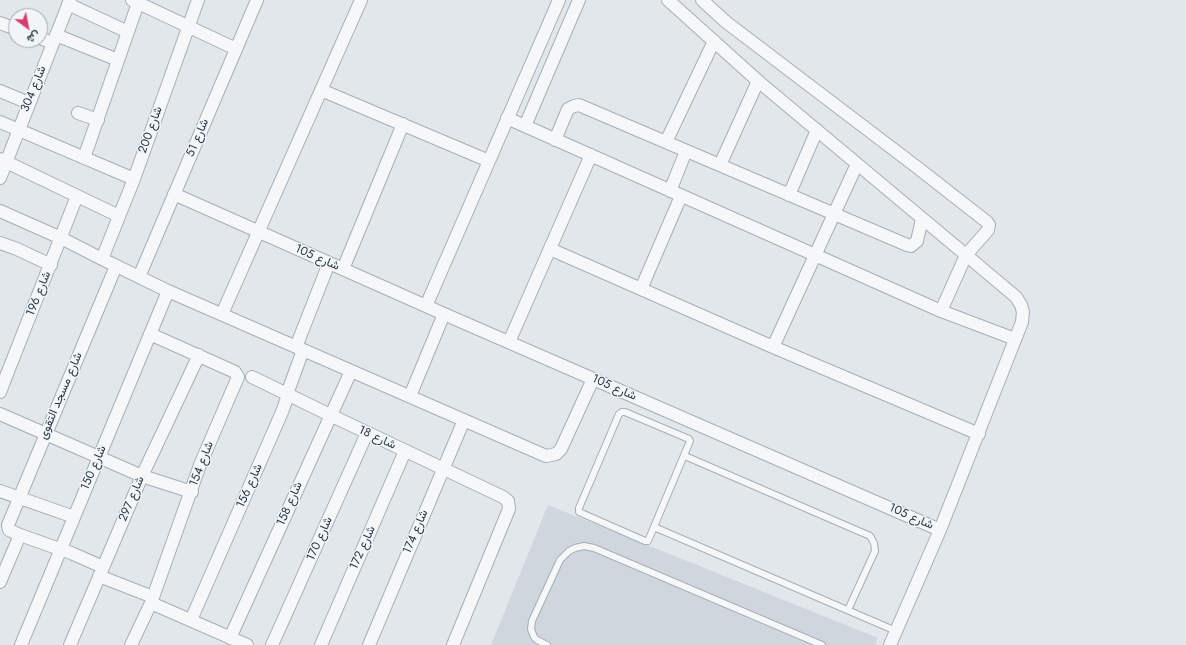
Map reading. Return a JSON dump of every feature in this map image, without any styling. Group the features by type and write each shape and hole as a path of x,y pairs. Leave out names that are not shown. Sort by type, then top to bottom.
{"street":[{"name":"شارع 200","path":"102,260 134,179 198,0"},
{"name":"شارع 51","path":"139,277 257,0"},
{"path":"222,314 360,0"},
{"path":"426,306 559,0"},
{"path":"525,126 579,0"},
{"path":"668,0 758,81 1016,297 1021,305 1024,317 940,530"},
{"path":"702,0 726,22 987,222 989,225 988,230 966,255 941,311"},
{"path":"68,1 128,32"},
{"name":"شارع 304","path":"0,178 3,160 18,130 68,1"},
{"path":"84,158 128,32 135,1 236,49"},
{"path":"48,39 54,39 118,60"},
{"path":"666,142 714,40"},
{"path":"720,165 758,81"},
{"path":"321,90 489,161"},
{"path":"0,91 28,103"},
{"path":"555,140 568,110 579,105 907,245 911,246 916,241 922,219"},
{"path":"78,113 98,120"},
{"path":"507,118 941,311 1015,340"},
{"path":"0,122 134,179"},
{"path":"343,269 403,124"},
{"path":"789,195 817,130"},
{"path":"670,191 686,151"},
{"path":"509,342 591,156"},
{"path":"3,160 119,216"},
{"path":"772,347 857,164"},
{"name":"شارع 105","path":"174,194 444,314 940,530 890,645"},
{"name":"شارع 196","path":"0,392 62,238 77,196"},
{"path":"641,289 681,196"},
{"path":"0,211 62,238 102,260 168,291 546,456 556,454 560,449 593,379"},
{"path":"0,243 17,249 51,265"},
{"path":"550,249 772,347 979,434"},
{"name":"شارع 156","path":"191,620 282,412 300,348 329,263"},
{"name":"شارع مسجد التقوى","path":"20,535 8,530 8,526 116,266"},
{"name":"شارع 150","path":"21,645 168,291"},
{"path":"410,396 444,314"},
{"name":"شارع 154","path":"131,645 152,600 192,492 200,465 238,377 235,372 150,334"},
{"name":"شارع 297","path":"70,645 142,476 199,355"},
{"name":"شارع 158","path":"230,638 351,370"},
{"name":"شارع 18","path":"252,377 503,497 508,501 509,509 453,645"},
{"path":"0,414 142,476 192,492"},
{"name":"شارع 174","path":"369,645 464,420"},
{"name":"شارع 170","path":"272,645 367,433"},
{"name":"شارع 172","path":"321,645 406,451"},
{"path":"0,491 74,517"},
{"path":"0,582 20,535 60,550 191,620 247,645"}],"lane":[{"path":"622,412 689,439 690,443 685,456 654,527 649,539 645,541 579,512 578,508 619,414 622,412"},
{"path":"685,456 870,536 874,543 875,551 848,610"},
{"path":"654,527 896,631"},
{"path":"547,645 534,637 531,629 532,621 560,560 569,551 584,546 594,548 822,645"}],"shaded area":[{"path":"548,505 878,638 875,645 491,645"}]}
